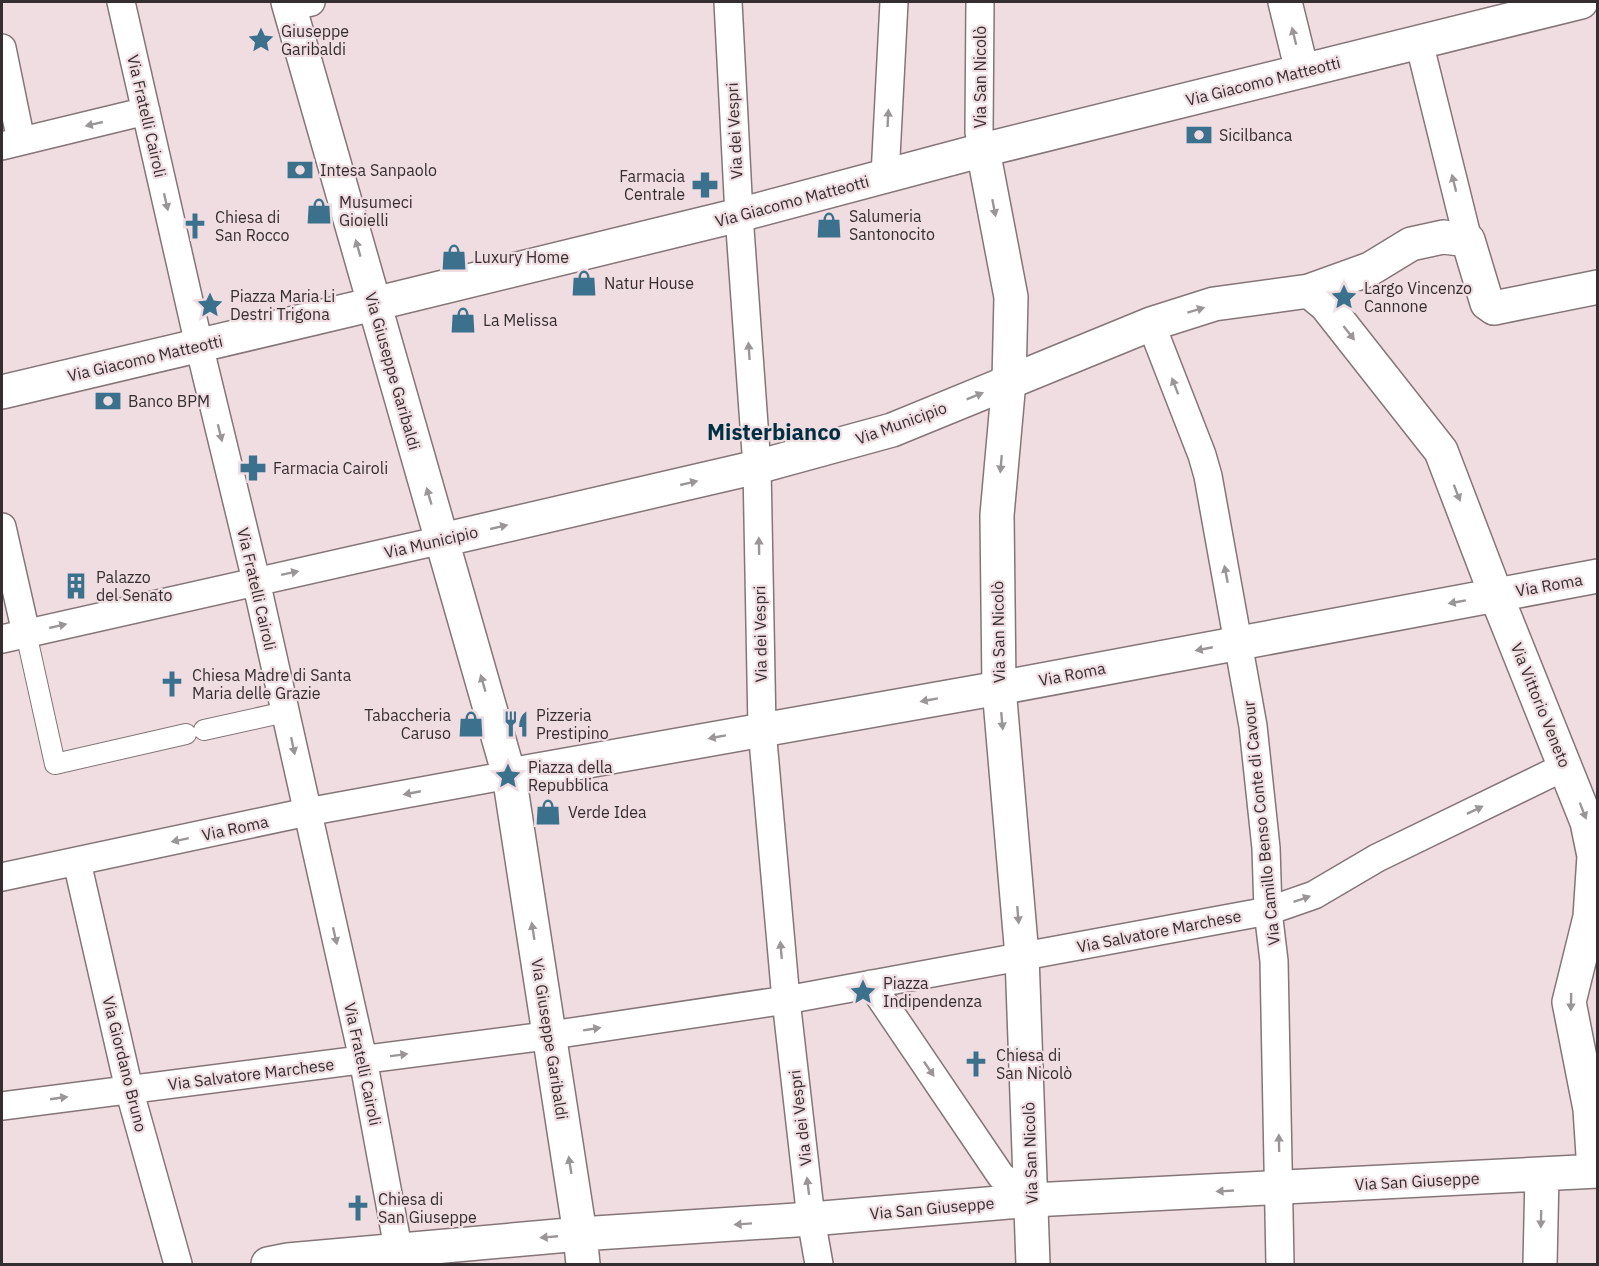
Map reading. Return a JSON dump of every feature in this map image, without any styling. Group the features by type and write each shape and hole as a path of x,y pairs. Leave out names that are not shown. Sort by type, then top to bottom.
{"street":[{"name":"Via Fratelli Cairoli","path":"121,2 199,345 256,581 363,1059 400,1257"},
{"name":"Via dei Vespri","path":"728,2 739,215 757,467 762,729 786,1000 819,1264"},
{"path":"885,177 894,2"},
{"name":"Via San Nicolò","path":"980,2 979,132 1011,297 1009,381 996,515 999,688 1022,956 1033,1264"},
{"path":"1285,2 1302,71"},
{"name":"Via Giacomo Matteotti","path":"2,392 739,215 983,150 1581,2"},
{"name":"Via Giuseppe Garibaldi","path":"296,3 374,304 509,775 582,1249"},
{"path":"1419,42 1468,240 1487,303 1494,308 1598,287"},
{"path":"2,48 21,141 146,111"},
{"name":"Via Municipio","path":"14,636 757,467 892,430 1150,324 1214,304 1309,291 1371,269 1411,244 1443,237 1468,240"},
{"name":"Via Vittorio Veneto","path":"1309,291 1326,305 1441,451 1587,822 1596,856 1590,917 1569,1002 1590,1109 1596,1171"},
{"name":"Via Camillo Benso Conte di Cavour","path":"1150,324 1205,465 1253,726 1265,837 1268,911 1274,961 1280,1264"},
{"path":"2,527 14,636 55,764 285,712"},
{"name":"Via Roma","path":"2,878 307,812 999,688 1598,576"},
{"name":"Via Salvatore Marchese","path":"2,1106 549,1035 786,1000 1268,911 1314,895 1377,858 1566,765"},
{"name":"Via Giordano Bruno","path":"77,862 129,1089 178,1264"},
{"path":"872,984 1001,1176 1032,1200"},
{"name":"Via San Giuseppe","path":"268,1264 288,1260 582,1249 812,1219 1032,1200 1596,1171"},
{"path":"1540,1264 1542,1174"}],"place":[{"name":"Giuseppe Garibaldi","path":"261,40"},
{"name":"Sicilbanca","path":"1199,135"},
{"name":"Intesa Sanpaolo","path":"300,170"},
{"name":"Farmacia Centrale","path":"705,185"},
{"name":"Musumeci Gioielli","path":"319,211"},
{"name":"Salumeria Santonocito","path":"829,225"},
{"name":"Chiesa di San Rocco","path":"195,226"},
{"name":"Luxury Home","path":"454,257"},
{"name":"Natur House","path":"584,283"},
{"name":"Largo Vincenzo Cannone","path":"1344,297"},
{"name":"Piazza Maria Li Destri Trigona","path":"210,305"},
{"name":"La Melissa","path":"463,320"},
{"name":"Banco BPM","path":"108,401"},
{"name":"Farmacia Cairoli","path":"253,468"},
{"name":"Palazzo del Senato","path":"76,586"},
{"name":"Chiesa Madre di Santa Maria delle Grazie","path":"172,684"},
{"name":"Tabaccheria Caruso","path":"471,724"},
{"name":"Pizzeria Prestipino","path":"516,724"},
{"name":"Piazza della Repubblica","path":"508,776"},
{"name":"Verde Idea","path":"548,812"},
{"name":"Piazza Indipendenza","path":"863,992"},
{"name":"Chiesa di San Nicolò","path":"976,1064"},
{"name":"Chiesa di San Giuseppe","path":"358,1208"}],"district":[{"name":"Misterbianco","path":"774,431"}]}
